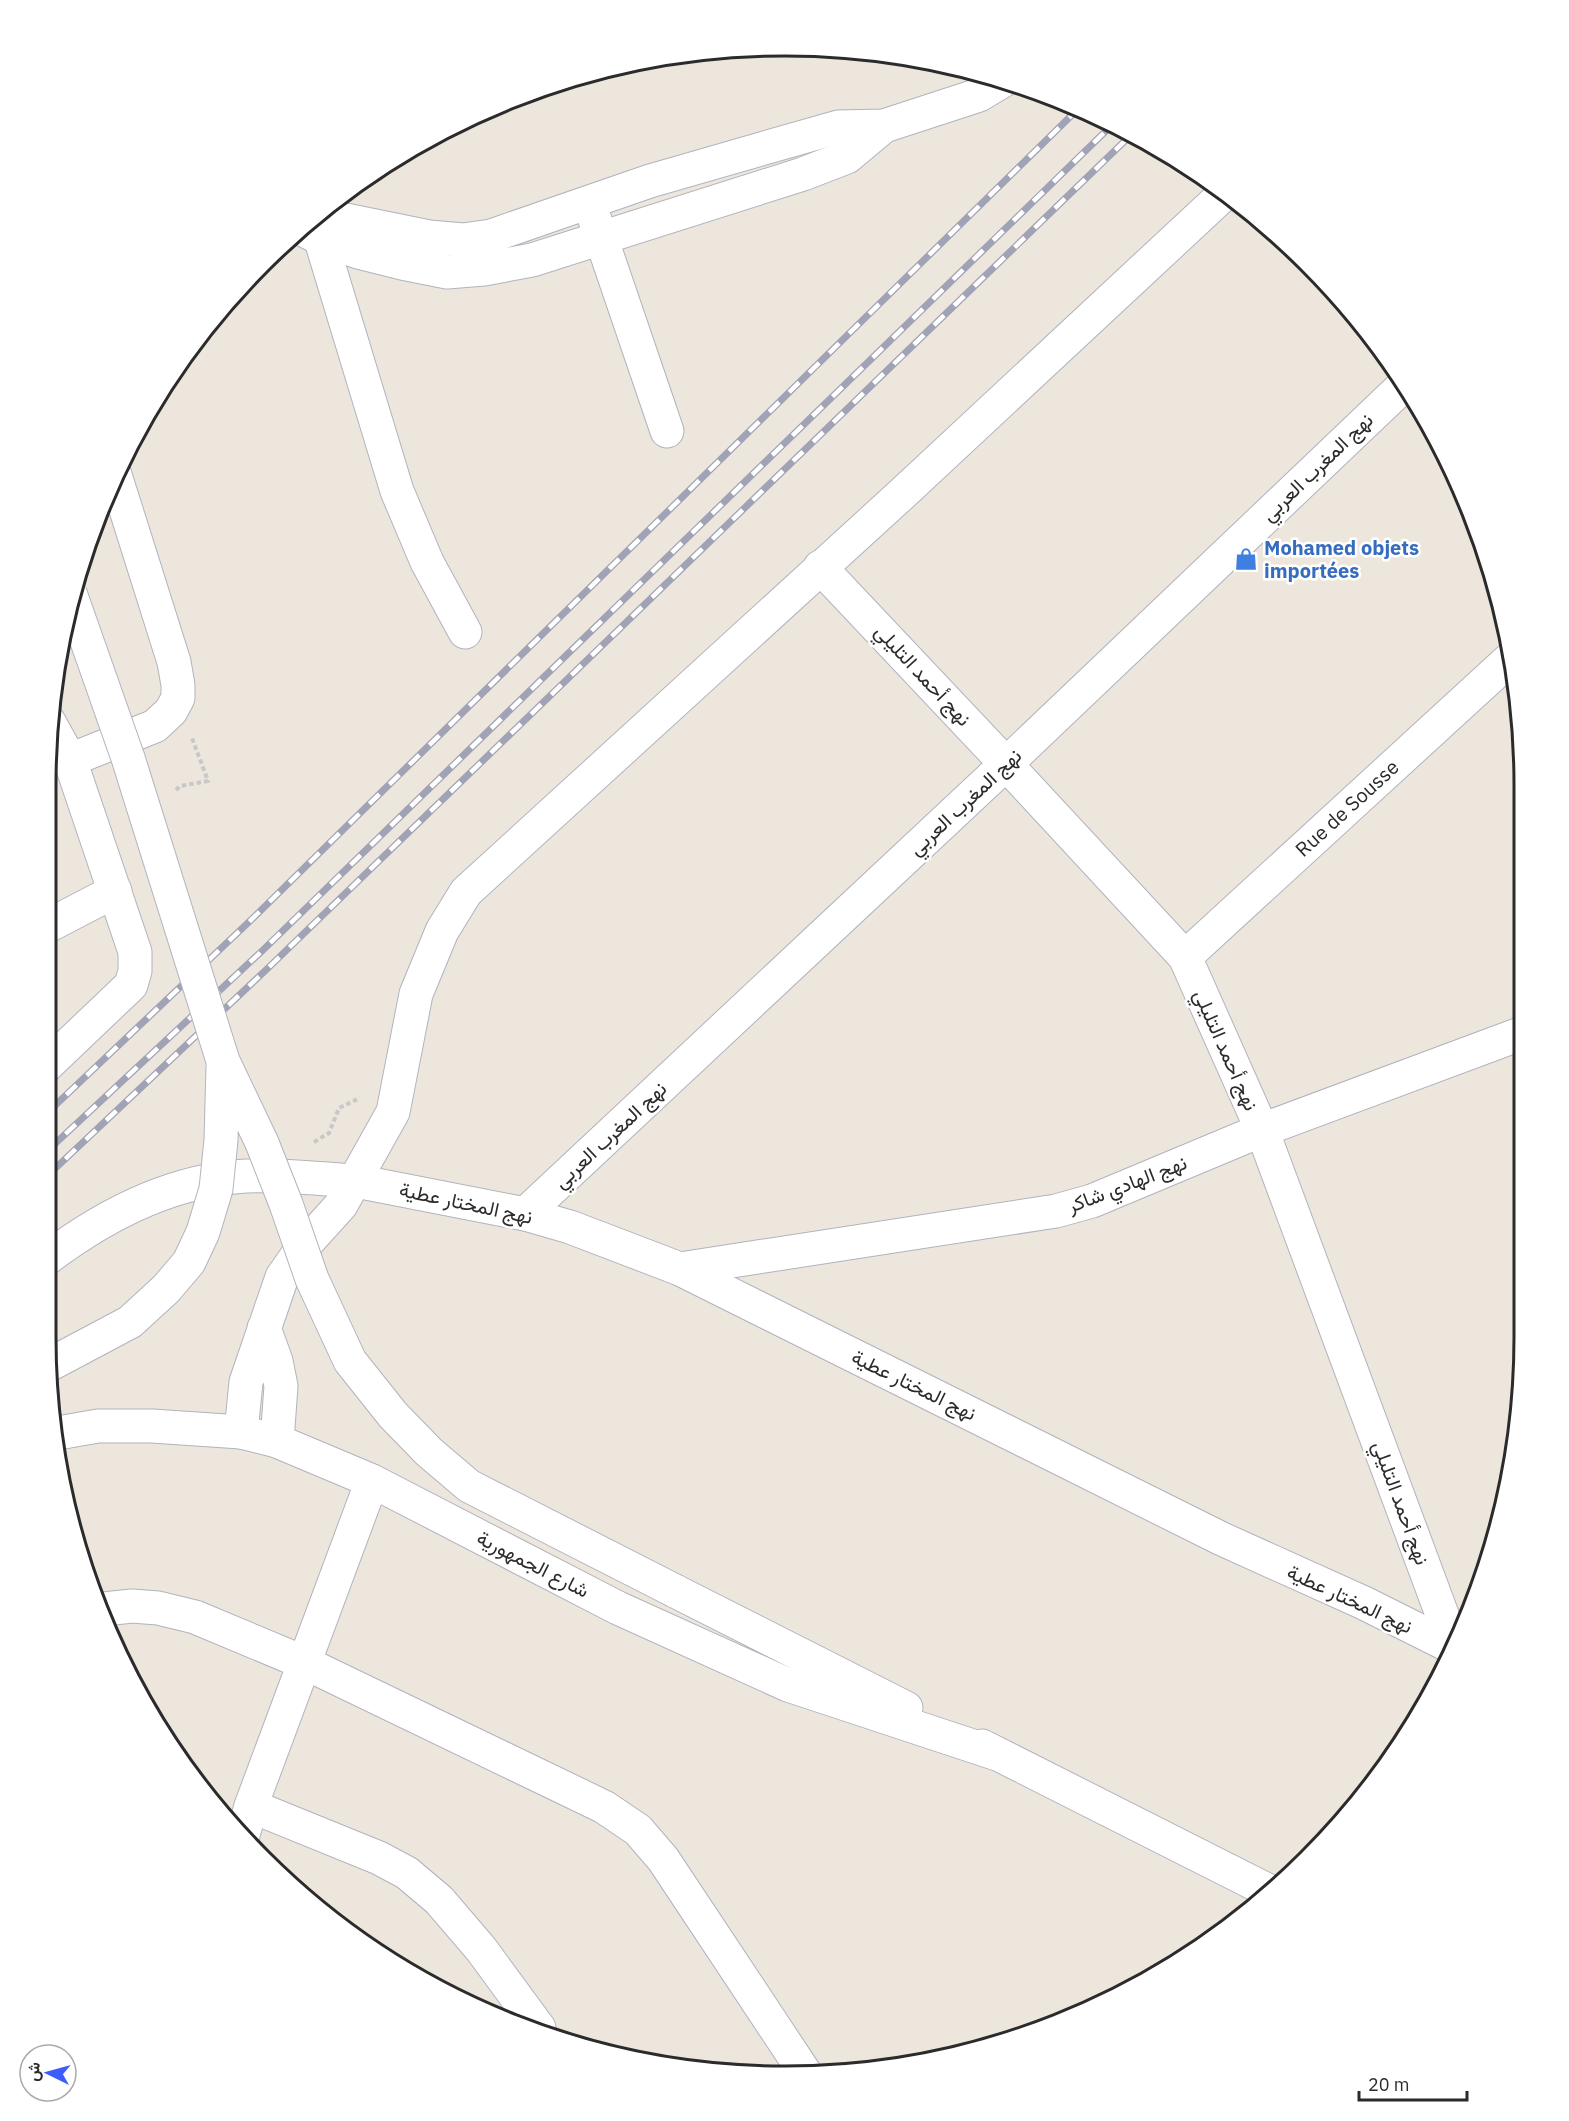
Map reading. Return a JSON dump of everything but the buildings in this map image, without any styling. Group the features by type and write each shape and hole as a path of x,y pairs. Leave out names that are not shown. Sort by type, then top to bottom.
{"street":[{"path":"318,225 463,240 490,236 650,181 838,128 884,126 979,95 994,86"},
{"path":"316,226 358,252 447,272 484,269 532,260 733,197 846,157 884,126"},
{"path":"241,1432 246,1382 282,1276 303,1247 341,1205 393,1112 416,994 442,931 466,892 903,493 1219,199"},
{"path":"589,203 667,431"},
{"path":"313,228 397,491 427,562 465,632"},
{"name":"نهج المغرب العربي","path":"525,1214 1006,764 1398,391"},
{"path":"70,760 155,726 171,711 178,698 174,662 119,488"},
{"name":"نهج أحمد التليلي","path":"820,567 1185,957 1262,1130 1449,1635"},
{"path":"77,612 128,758 223,1061 262,1143 312,1279 350,1361 393,1415 429,1452 469,1486 1262,1887"},
{"name":"Rue de Sousse","path":"1185,957 1503,665"},
{"path":"56,1056 131,985 135,971 135,951 70,760 57,737"},
{"path":"56,922 115,891"},
{"name":"نهج الهادي شاكر","path":"680,1269 1056,1211 1092,1201 1262,1130 1514,1036"},
{"path":"57,1361 130,1322 166,1289 189,1262 203,1233 216,1189 221,1140 223,1061"},
{"name":"نهج المختار عطية","path":"56,1253 110,1216 145,1200 198,1182 246,1176 356,1181 525,1214 570,1227 680,1269 1222,1539 1446,1642"},
{"path":"264,1328 276,1361 281,1386 277,1441"},
{"name":"شارع الجمهورية","path":"62,1432 98,1426 152,1426 241,1432 277,1441 372,1481 618,1608 788,1685 1000,1755"},
{"path":"372,1481 247,1820 379,1858 407,1873 438,1900 481,1949 534,2021"},
{"path":"108,1609 132,1606 158,1608 195,1617 305,1663 604,1807 638,1830 663,1859 800,2065"}],"path":[{"path":"172,793 180,786 208,781 178,698"},
{"path":"310,1144 329,1133 339,1108 372,1092 393,1112"}],"railway":[{"path":"56,1105 251,920 1072,115"},
{"path":"56,1143 262,951 1106,131"},
{"path":"56,1168 267,969 1125,141"}],"place":[{"name":"Mohamed objets importées","path":"1246,559"}]}
